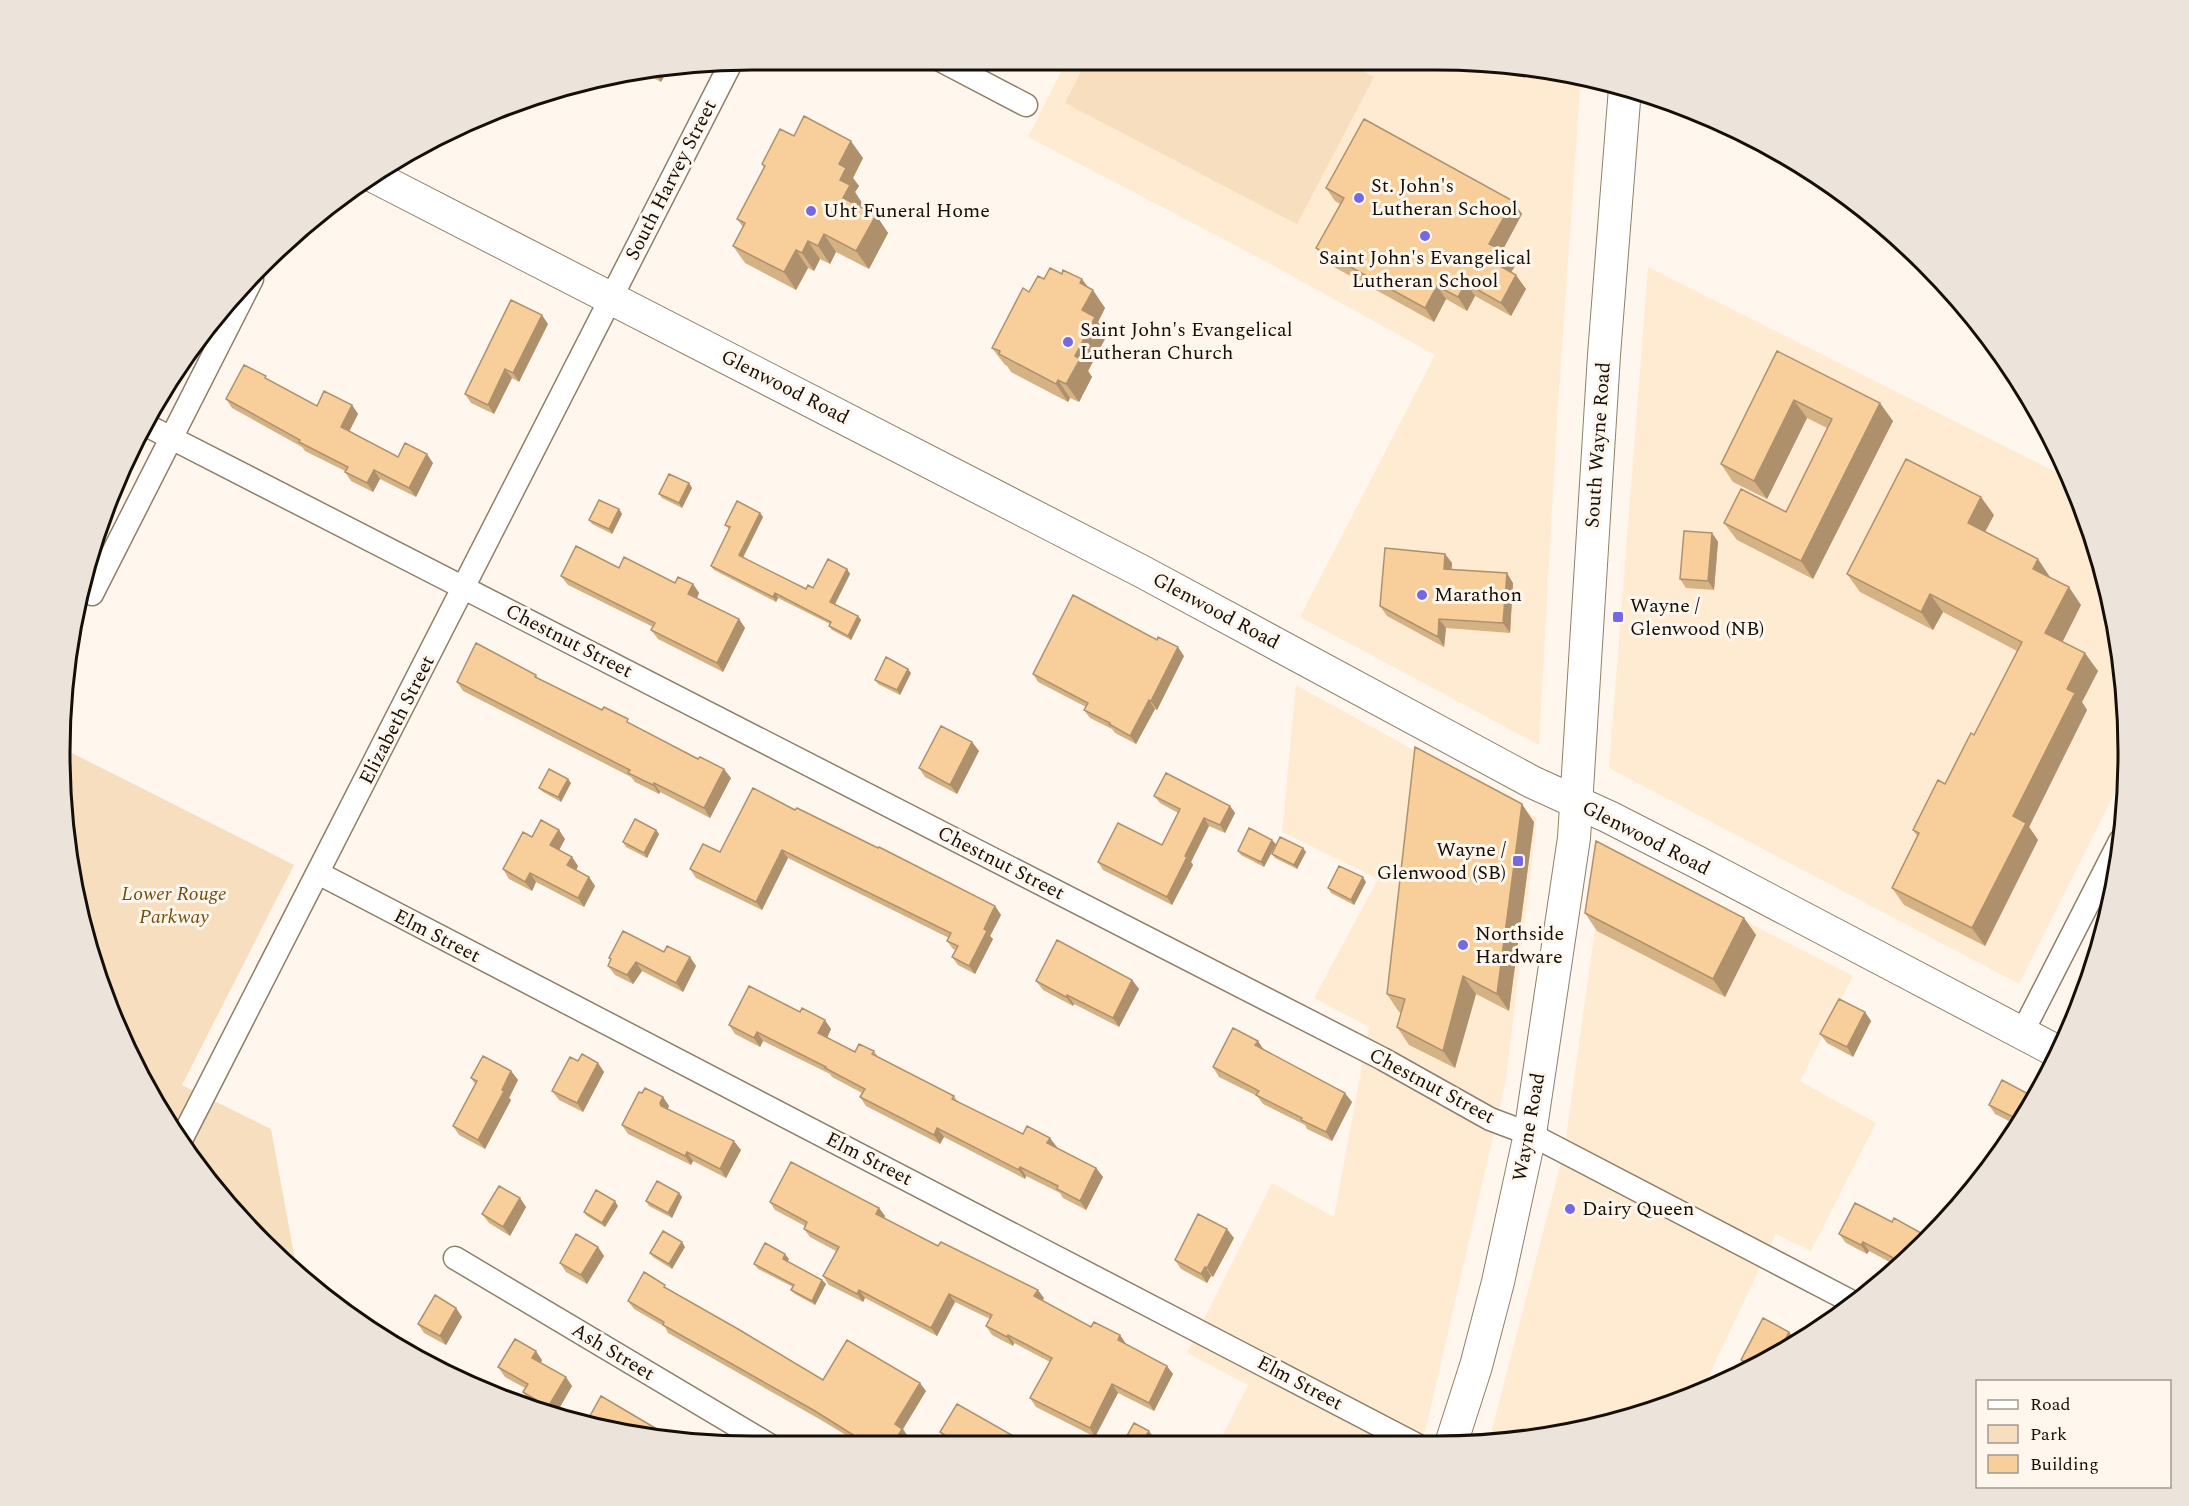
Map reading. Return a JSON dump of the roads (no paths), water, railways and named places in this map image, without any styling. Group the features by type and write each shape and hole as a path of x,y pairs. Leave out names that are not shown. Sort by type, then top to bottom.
{"street":[{"path":"959,70 1026,105"},
{"name":"South Harvey Street","path":"610,297 727,71"},
{"name":"South Wayne Road","path":"1577,803 1602,374 1624,97"},
{"name":"Glenwood Road","path":"382,181 1143,572 1522,776 1698,862 2051,1048"},
{"name":"Elizabeth Street","path":"186,1131 465,587 610,297"},
{"path":"92,594 239,304"},
{"name":"Chestnut Street","path":"153,429 1383,1059 1490,1119 1530,1134 1845,1298"},
{"name":"Wayne Road","path":"1454,1435 1476,1366 1498,1282 1530,1134 1574,838 1577,803"},
{"path":"2022,1033 2109,863"},
{"name":"Elm Street","path":"318,873 1400,1436"},
{"name":"Ash Street","path":"454,1258 754,1436"}],"place":[{"name":"St. John's Lutheran School","path":"1359,198"},
{"name":"Uht Funeral Home","path":"811,211"},
{"name":"Saint John's Evangelical Lutheran School","path":"1425,236"},
{"name":"Saint John's Evangelical Lutheran Church","path":"1068,342"},
{"name":"Marathon","path":"1422,595"},
{"name":"Wayne / Glenwood (NB)","path":"1618,617"},
{"name":"Wayne / Glenwood (SB)","path":"1518,861"},
{"name":"Northside Hardware","path":"1463,945"},
{"name":"Dairy Queen","path":"1570,1209"}],"park label":[{"name":"Lower Rouge Parkway","path":"174,906"}]}
